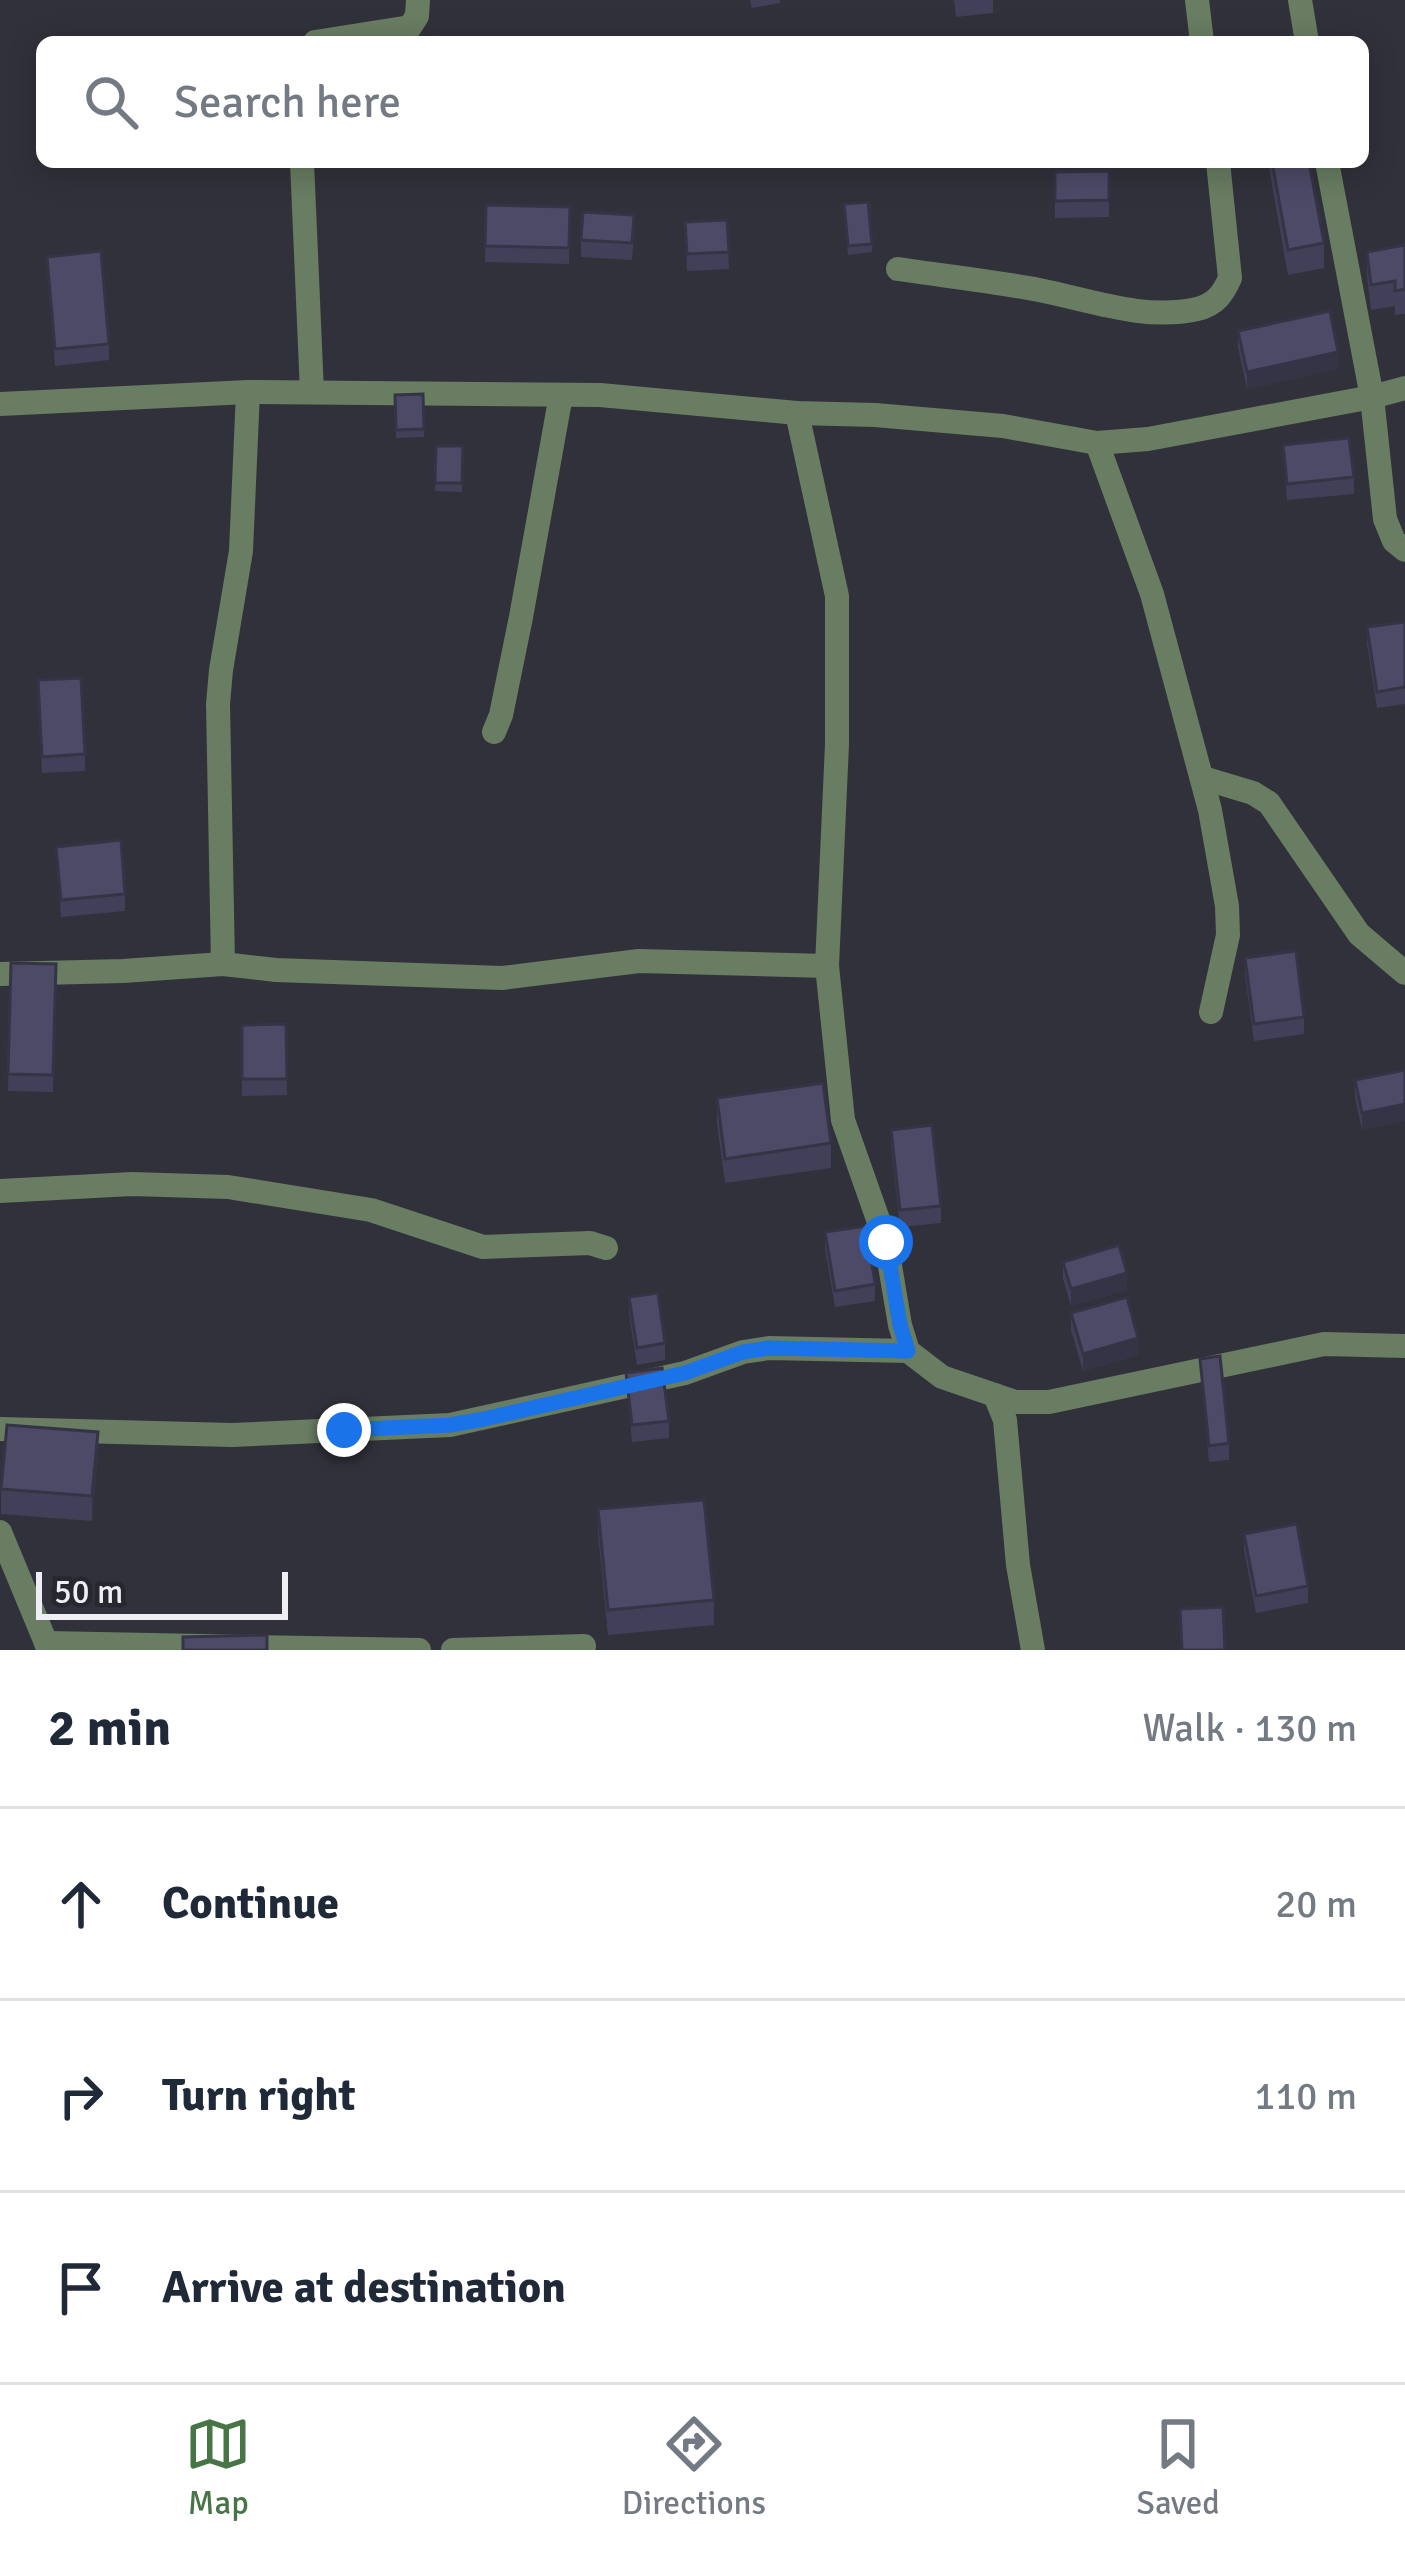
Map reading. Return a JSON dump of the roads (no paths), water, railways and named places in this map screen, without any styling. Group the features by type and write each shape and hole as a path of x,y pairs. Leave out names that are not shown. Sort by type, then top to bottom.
{"street":[{"path":"353,36 410,27 418,16 418,0"},
{"path":"1197,0 1201,36"},
{"path":"1300,0 1306,36"},
{"path":"302,168 312,392"},
{"path":"898,269 1039,290 1134,311 1195,310 1223,294 1230,278 1218,168"},
{"path":"1328,168 1372,397 1385,518 1394,541 1405,550"},
{"path":"0,404 248,392 600,395 1003,426 1097,442 1148,439 1405,388"},
{"path":"223,964 218,704 241,551 248,392"},
{"path":"494,732 521,617 561,395"},
{"path":"797,413 837,596 837,744 827,966 842,1120 886,1242 908,1351 942,1377 1015,1402 1049,1402 1324,1344 1405,1346"},
{"path":"1097,442 1152,594 1203,778 1228,935 1211,1012"},
{"path":"1203,778 1269,802 1359,934 1405,973"},
{"path":"0,974 223,964 502,978 654,961 827,966"},
{"path":"0,1191 132,1184 228,1187 371,1210 483,1247 590,1243 606,1248"},
{"path":"0,1429 232,1435 450,1425 685,1373 743,1352 769,1348 908,1351"},
{"path":"995,1395 1005,1420 1018,1565 1033,1650"},
{"path":"2,1544 47,1646 419,1650"},
{"path":"453,1650 584,1646"}]}
